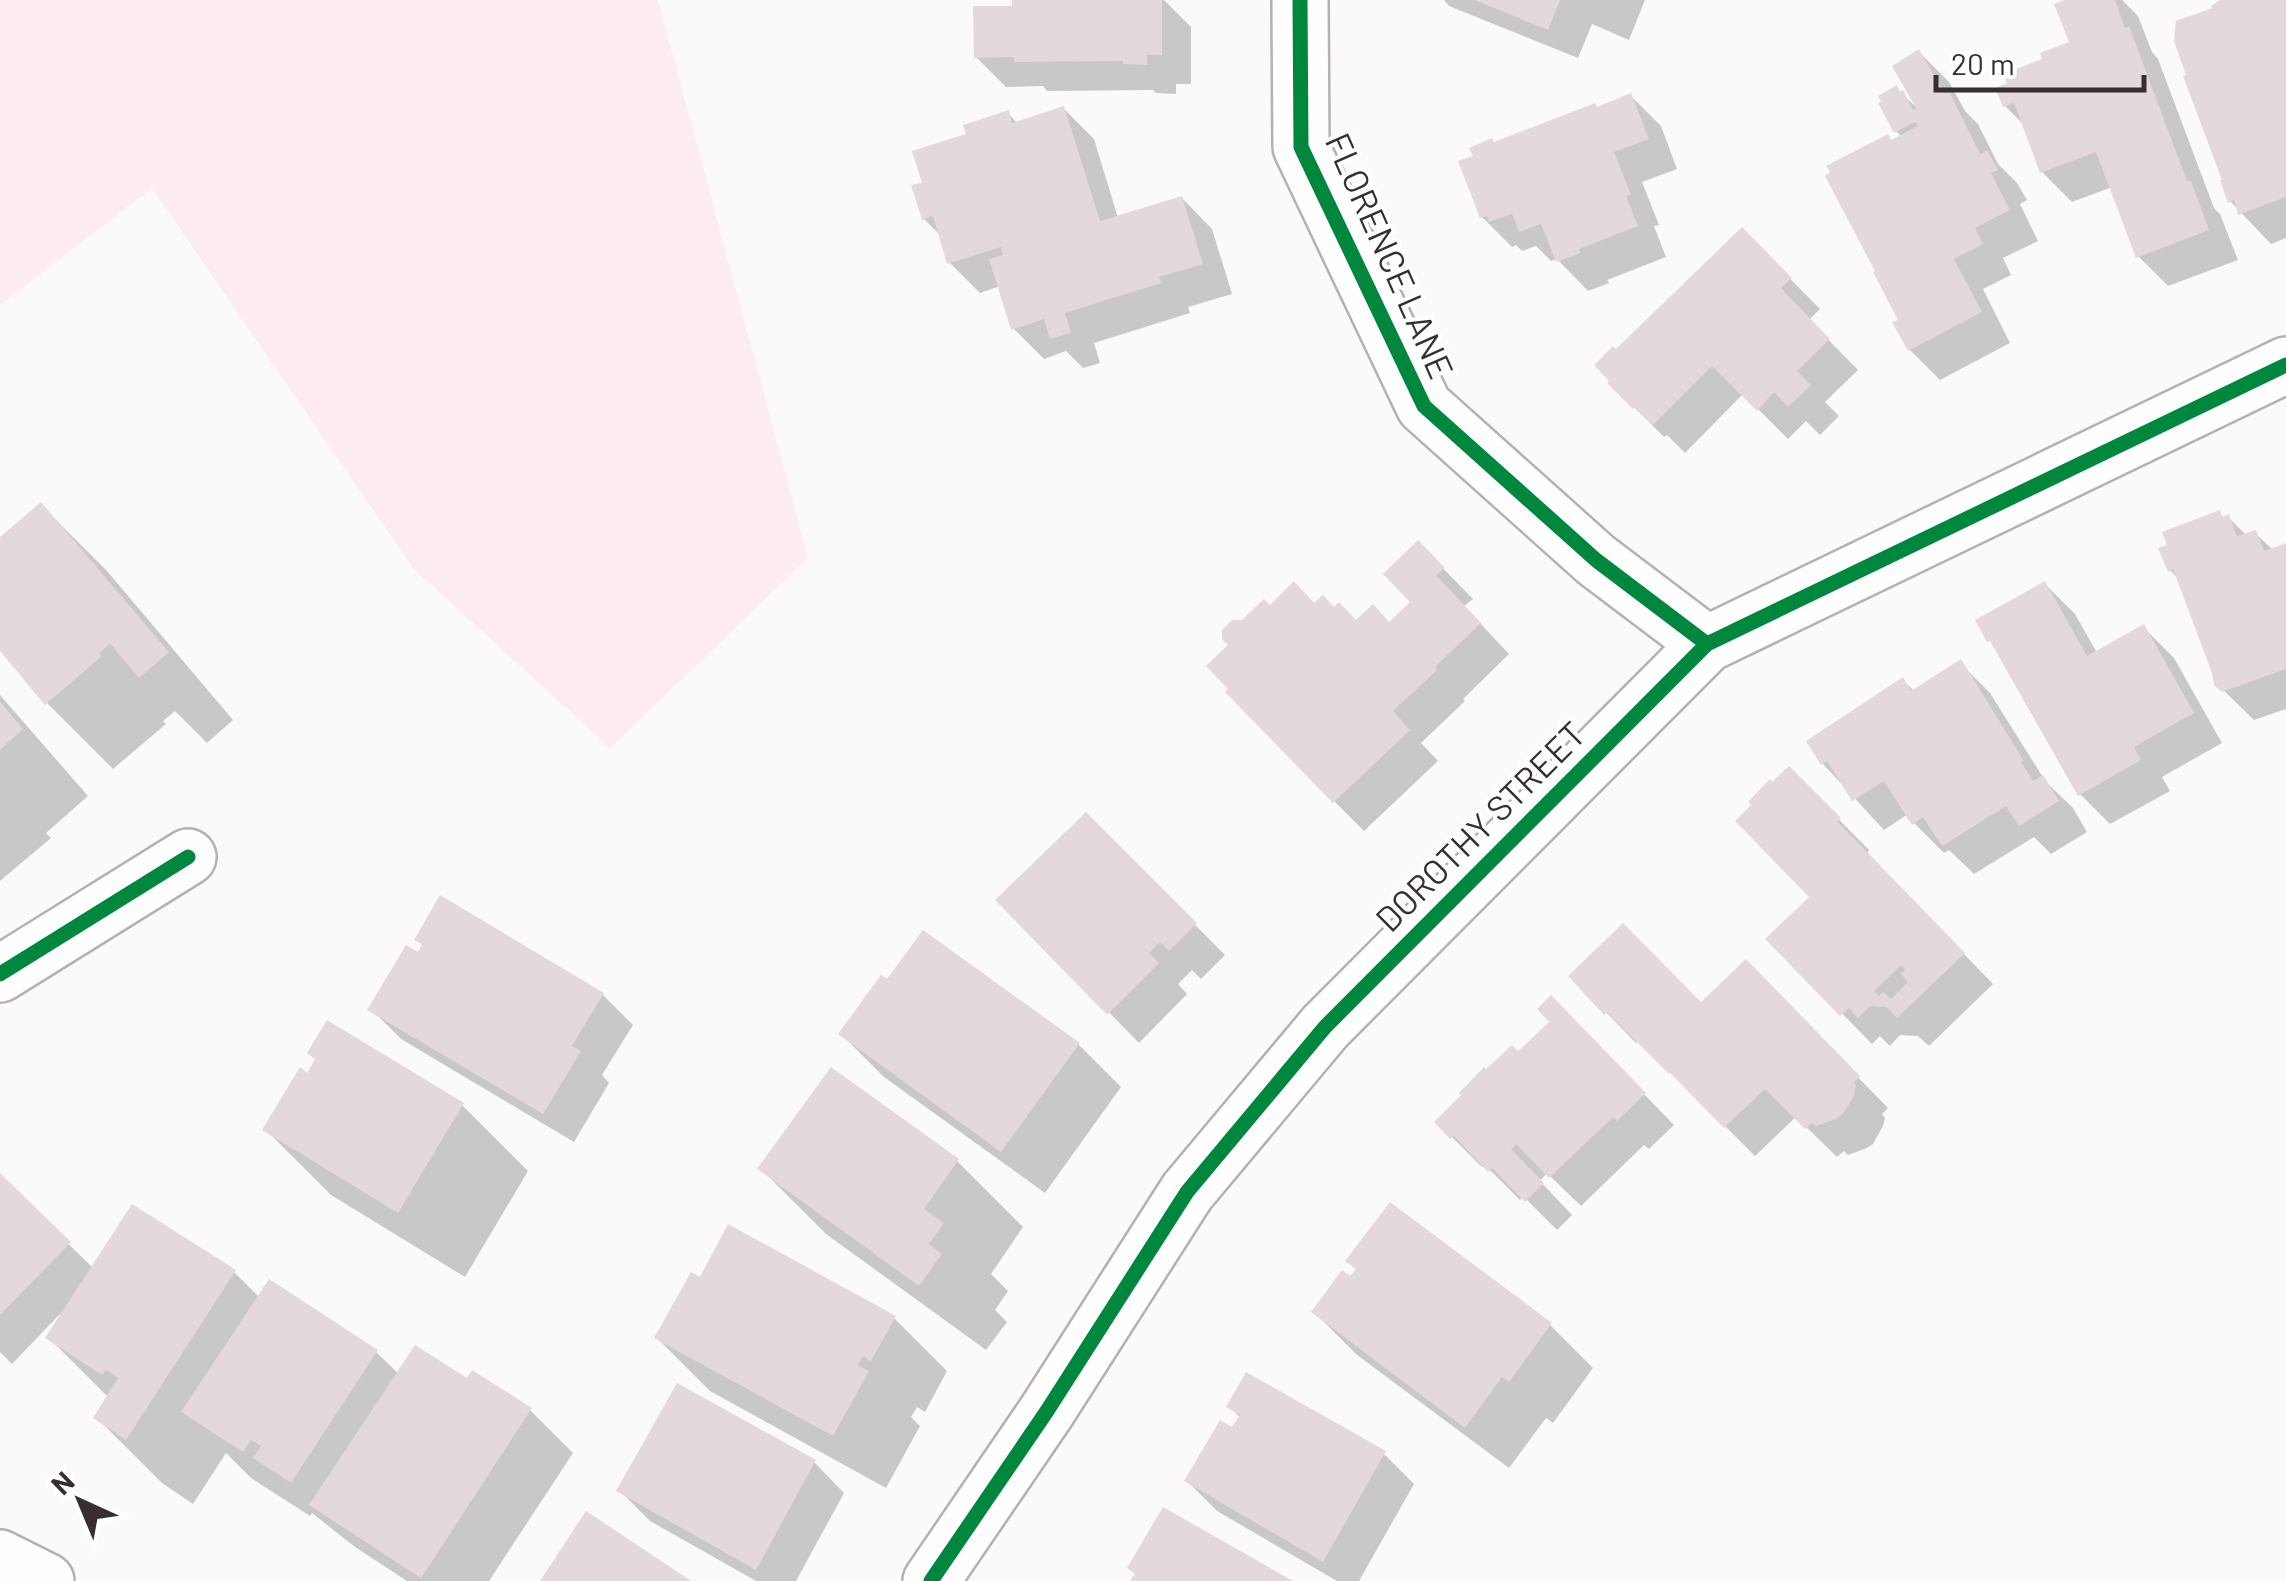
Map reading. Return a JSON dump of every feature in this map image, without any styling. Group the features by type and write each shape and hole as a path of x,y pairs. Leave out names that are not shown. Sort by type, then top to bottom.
{"street":[{"name":"FLORENCE LANE","path":"1300,0 1301,147 1424,406 1596,560 1706,644"},
{"name":"DOROTHY STREET","path":"931,1581 1187,1192 1324,1027 1706,644 2286,365"},
{"path":"0,974 188,857"},
{"path":"0,1558 46,1581"}],"shaded area":[{"path":"0,0 658,0 808,558 610,748 413,568 152,188 0,305"}],"building":[{"path":"1012,0 1162,0 1162,55 1147,55 1147,65 1123,61 1014,62 1014,57 974,58 973,6 1012,6"},
{"path":"1475,0 1560,0 1548,30"},
{"path":"2064,0 2115,0 2125,28 2129,26 2209,230 2136,258 2096,152 2040,173 2014,103 2003,107 1995,88 2007,83 2003,74 2042,59 2040,53 2069,42 2054,4"},
{"path":"2220,0 2286,0 2286,197 2238,215 2234,200 2228,203 2174,41 2176,21 2212,8"},
{"path":"1919,49 1945,94 1949,91 1980,154 1987,150 1998,170 1991,173 2010,210 1975,228 1983,244 1954,259 1982,312 1908,351 1892,322 1898,320 1875,271 1825,176 1830,172 1826,166 1888,134 1891,140 1918,126 1915,122 1894,133 1878,96 1897,85 1913,110 1916,108 1892,66"},
{"path":"1631,93 1649,139 1614,152 1638,226 1556,262 1541,224 1519,232 1512,214 1489,222 1487,216 1480,218 1458,161 1473,156 1469,148"},
{"path":"1064,106 1100,221 1182,196 1203,264 1159,277 1161,283 1065,313 1071,333 1050,339 1044,319 1011,330 989,259 1003,255 1001,247 947,264 933,216 922,220 911,185 922,183 912,151 966,134 963,125 1009,110 1012,123"},
{"path":"1742,227 1792,278 1781,288 1830,339 1797,371 1811,385 1788,407 1774,392 1757,411 1712,366 1653,425 1607,383 1594,365 1613,346 1616,349"},
{"path":"41,502 169,652 139,678 110,644 99,653 102,656 45,705 0,651 0,537"},
{"path":"2220,510 2222,517 2229,514 2237,536 2256,530 2264,551 2286,543 2286,669 2222,692 2214,685 2173,569 2168,572 2158,548 2167,545 2162,532"},
{"path":"1418,540 1445,568 1436,575 1481,623 1393,711 1410,730 1333,803 1225,692 1228,689 1206,666 1228,645 1222,639 1222,630 1232,620 1242,620 1264,599 1270,605 1294,581 1314,603 1323,595 1334,607 1339,602 1356,620 1373,604 1389,622 1410,602 1383,574"},
{"path":"2045,581 2087,656 2144,624 2194,713 2134,747 2141,760 2078,796 1975,620"},
{"path":"1961,659 2033,781 2043,775 2059,801 2019,826 2006,806 1942,846 1923,817 1912,825 1884,781 1852,801 1827,761 1821,765 1806,741 1903,677 1911,691"},
{"path":"0,702 23,729 0,750"},
{"path":"1789,766 1965,953 1897,1018 1886,1007 1870,1006 1858,1018 1849,1008 1840,1016 1765,939 1809,897 1735,821 1751,805 1748,802 1770,779 1772,782","holes":["1901,965 1905,970 1901,974 1908,982 1891,999 1874,991"]},
{"path":"1086,812 1197,923 1169,951 1160,942 1149,953 1159,963 1107,1015 995,900"},
{"path":"440,895 604,993 572,1046 581,1051 543,1114 367,1010 406,945 418,952 422,944 414,940"},
{"path":"1623,923 1701,1002 1746,959 1860,1076 1843,1114 1816,1126 1812,1123 1805,1129 1765,1089 1724,1128 1568,976"},
{"path":"923,930 1080,1043 1001,1152 838,1034 881,975 887,979"},
{"path":"1551,995 1646,1093 1617,1121 1613,1117 1549,1178 1516,1144 1511,1149 1544,1183 1525,1202 1492,1168 1488,1172 1454,1136 1450,1139 1434,1122 1484,1067 1512,1045 1518,1051 1549,1022 1537,1009"},
{"path":"327,1020 464,1103 398,1213 262,1130 300,1067 307,1073 315,1059 307,1053"},
{"path":"831,1067 959,1159 924,1209 944,1223 929,1244 942,1254 919,1286 757,1169"},
{"path":"0,1173 71,1242 0,1315"},
{"path":"1390,1202 1552,1323 1509,1382 1502,1377 1465,1428 1311,1312 1342,1270 1350,1276 1356,1269 1345,1261"},
{"path":"132,1204 236,1270 126,1440 93,1418 118,1378 106,1370 102,1375 45,1338"},
{"path":"728,1224 896,1316 871,1361 863,1356 858,1365 869,1371 833,1436 654,1338 691,1272 700,1277"},
{"path":"269,1279 378,1350 291,1483 253,1458 261,1446 251,1440 243,1452 181,1412"},
{"path":"415,1345 467,1378 472,1370 532,1408 421,1578 309,1505"},
{"path":"1246,1372 1386,1451 1323,1562 1184,1481 1220,1420 1232,1427 1240,1415 1226,1407"},
{"path":"677,1383 816,1460 756,1570 616,1491"},
{"path":"1163,1507 1293,1581 1130,1581 1135,1574 1127,1568"},
{"path":"586,1511 691,1581 540,1581"}],"cycle path":[{"path":"1300,0 1301,147 1424,406 1596,560 1707,644"},
{"path":"931,1581 1047,1411 1187,1192 1325,1027 1707,644 2286,365"},
{"path":"0,974 188,857"}]}
